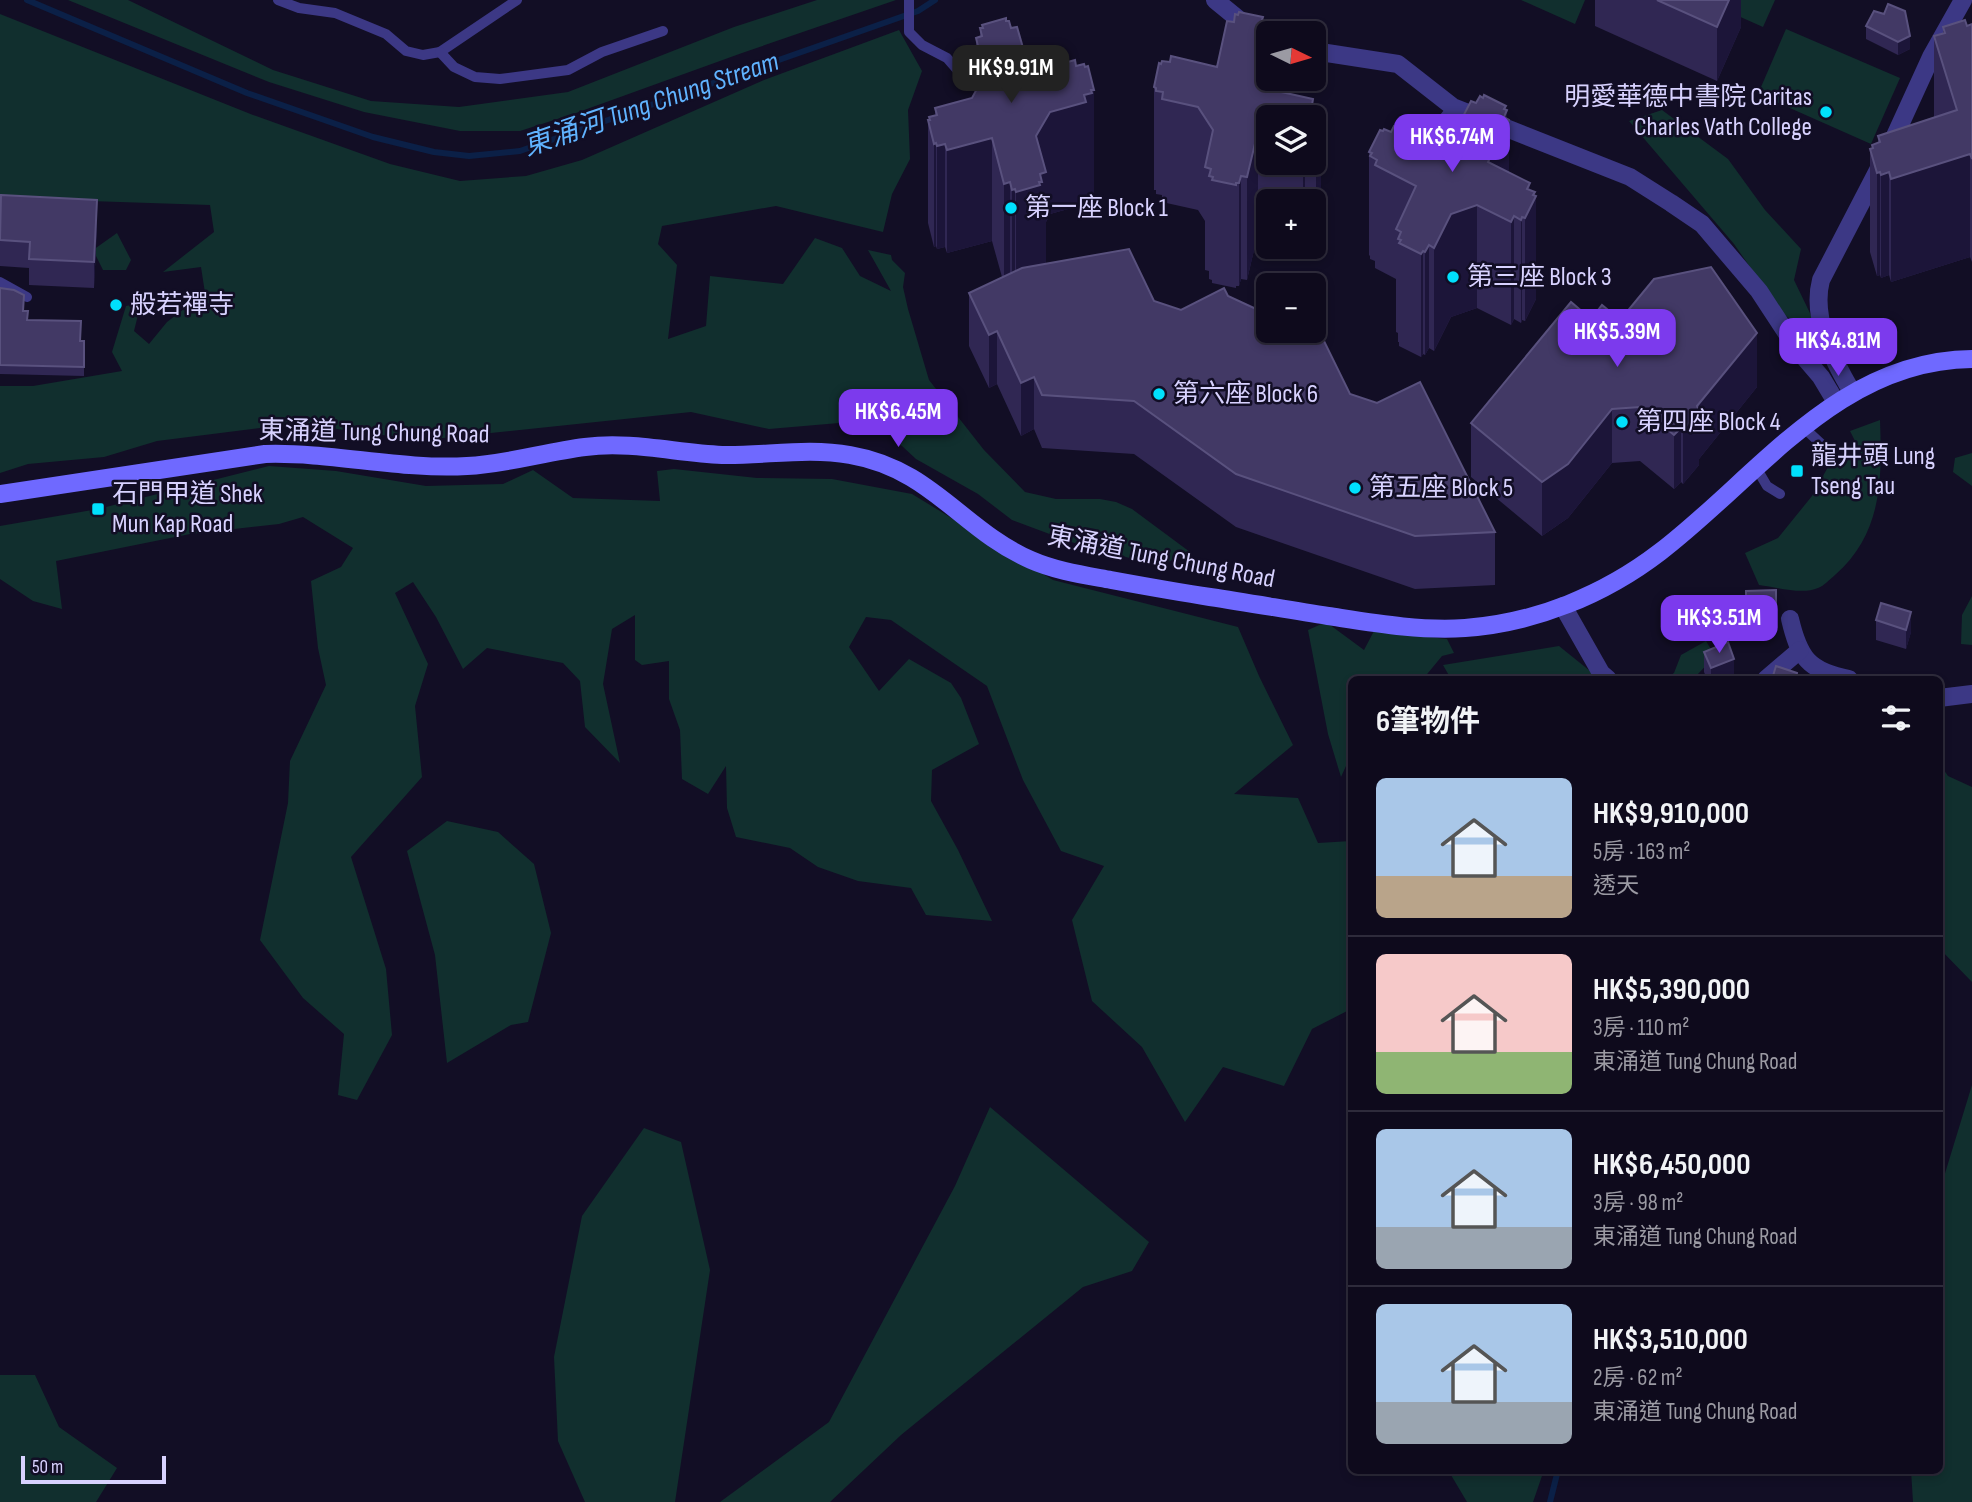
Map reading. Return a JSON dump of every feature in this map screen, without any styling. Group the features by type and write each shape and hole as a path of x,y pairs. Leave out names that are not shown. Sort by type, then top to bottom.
{"main road":[{"name":"東涌道 Tung Chung Road","path":"0,494 265,454 292,453 409,465 462,467 608,445 725,455 826,452 849,454 901,471 931,488 1006,547 1043,565 1069,572 1405,627 1448,629 1494,625 1563,606 1613,583 1651,559 1713,509 1803,427 1852,392 1908,369 1943,361 1972,359"}],"street":[{"path":"1215,0 1256,31"},
{"path":"1852,392 1837,367 1818,308 1821,280 1950,32 1963,0"},
{"path":"1326,53 1398,64 1453,107 1630,177 1702,224 1759,291 1836,402"},
{"path":"1563,606 1604,676"},
{"path":"1790,619 1800,650 1808,664 1836,676"},
{"path":"1770,676 1800,650"},
{"path":"1943,698 1972,694"}],"lane":[{"path":"278,0 299,8 335,13 386,34 406,51 423,55 440,52 517,0"},
{"path":"909,0 909,32 922,45 947,58 960,72 977,80"},
{"path":"440,52 454,67 475,77 500,79 568,70 602,52 663,31"},
{"path":"1436,128 1453,107"},
{"path":"0,282 27,298"},
{"path":"1803,427 1830,452"},
{"path":"1757,469 1767,486 1780,494"}],"green space":[{"path":"68,0 128,0 273,70 371,101 459,107 568,92 734,27 817,0 896,0 520,131 460,131 364,112 269,82"},
{"path":"1521,0 1585,0 1575,24"},
{"path":"1721,0 1775,0 1763,27 1718,7"},
{"path":"0,14 253,115 390,164 460,181 526,176 582,160 764,80 899,30 922,71 908,110 910,159 892,194 883,232 776,206 662,226 658,244 677,265 668,339 706,326 710,276 783,284 815,238 842,248 860,276 891,291 868,250 891,255 892,260 905,273 903,287 929,380 984,450 1025,492 1056,499 1100,499 1116,502 1132,509 1190,552 1159,566 1071,542 1012,520 978,494 916,459 874,420 769,429 691,412 433,439 369,434 299,423 157,441 104,457 28,464 0,473 0,386 33,386 122,371 112,352 126,306 141,303 134,331 149,344 167,322 205,293 201,267 163,272 214,232 210,205 0,198"},
{"path":"1786,29 1900,78 1871,144 1758,94"},
{"path":"1662,110 1728,159 1765,210 1801,249 1794,280 1821,336 1812,340 1780,310 1734,244 1629,121"},
{"path":"117,233 131,260 126,270 103,270 93,250"},
{"path":"1880,420 1881,463 1876,504 1863,541 1851,559 1825,584 1812,590 1797,591 1759,585 1745,553 1778,538 1812,496 1828,467 1862,455 1850,431"},
{"path":"1972,453 1972,486 1953,472 1955,458"},
{"path":"269,466 336,471 426,486 503,484 533,470 573,498 660,501 657,471 674,469 757,478 832,479 912,494 1053,580 1238,627 1293,745 1234,794 1298,798 1318,843 1348,841 1348,1011 1312,1029 1284,1086 1223,1067 1185,1122 1142,1047 1092,1001 1072,920 1104,866 1061,851 1023,780 987,686 891,620 866,617 849,647 879,691 909,659 951,683 961,698 979,744 932,770 931,801 992,921 926,915 911,888 858,881 818,867 790,848 736,837 727,808 726,766 708,794 682,779 680,730 669,699 669,661 642,665 635,660 635,615 612,629 603,684 620,763 585,727 580,681 563,663 487,648 463,669 436,617 413,582 395,593 428,664 415,706 422,777 351,857 386,969 392,1035 357,1100 338,1095 344,1034 303,998 260,940 288,803 290,761 326,685 318,648 311,581 341,567 353,548 303,517 279,524 190,534 56,561 62,609 33,601 0,579 0,526 98,509"},
{"path":"1972,596 1972,645 1961,644 1962,615"},
{"path":"1326,622 1364,650 1374,631 1447,639 1454,653 1442,656 1425,676 1348,676 1348,762 1341,777 1328,734 1308,630"},
{"path":"1706,641 1715,656 1698,676 1670,676 1674,673 1681,655"},
{"path":"1559,646 1596,676 1449,676 1443,665"},
{"path":"1943,769 1948,776 1972,787 1972,982 1943,952"},
{"path":"447,821 498,832 534,864 551,933 528,1022 511,1025 447,1063 435,955 407,851"},
{"path":"1972,1085 1972,1502 1913,1502 1911,1474 1943,1474 1943,1180"},
{"path":"990,1107 1149,1242 1132,1271 1083,1287 901,1435 830,1502 720,1502 829,1422 955,1186"},
{"path":"644,1128 681,1142 710,1270 675,1502 585,1502 558,1441 554,1357 582,1216"},
{"path":"0,1375 35,1375 59,1427 117,1468 96,1502 0,1502"},
{"path":"1450,1474 1543,1474 1533,1502 1467,1502"}],"building":[{"path":"1657,0 1729,0 1717,27"},
{"path":"1888,4 1905,11 1910,36 1898,42 1866,26 1874,11 1884,14"},
{"path":"1239,12 1263,17 1262,20 1265,21 1256,21 1256,91 1277,91 1313,99 1312,105 1256,105 1256,139 1247,177 1241,176 1236,185 1212,180 1213,177 1209,176 1211,169 1205,167 1213,130 1198,107 1162,99 1163,92 1156,91 1154,87 1159,63 1170,62 1171,56 1217,67 1227,21 1234,22 1235,14 1238,15"},
{"path":"1006,18 1011,28 1017,27 1030,72 1075,60 1076,66 1088,66 1094,90 1084,95 1086,102 1050,112 1036,136 1046,172 1040,174 1042,182 1016,192 1015,189 1012,190 1010,182 1004,184 992,138 947,150 945,144 934,144 928,120 929,117 937,115 935,108 972,98 985,74 976,38 982,36 980,28"},
{"path":"1965,20 1967,26 1972,24 1972,159 1970,154 1891,179 1889,172 1881,175 1880,172 1877,173 1870,149 1873,148 1872,145 1880,142 1878,136 1957,110 1934,36 1945,33 1943,27"},
{"path":"1484,95 1506,106 1504,117 1509,120 1488,162 1530,183 1527,189 1535,192 1533,195 1536,196 1525,218 1522,217 1521,220 1514,216 1511,222 1477,205 1451,214 1434,248 1429,245 1421,254 1399,243 1401,232 1396,229 1416,186 1375,165 1377,160 1370,156 1372,153 1369,152 1380,130 1391,132 1394,126 1427,143 1454,134 1471,101 1476,103 1480,96 1483,98"},
{"path":"1,195 97,200 94,262 29,259 30,242 0,240"},
{"path":"1129,249 1154,301 1181,310 1224,288 1228,296 1256,309 1256,343 1325,343 1350,394 1377,403 1420,382 1495,532 1415,536 1236,474 1134,401 1042,395 1034,377 1021,383 997,331 989,335 969,293 1022,268"},
{"path":"1711,267 1757,333 1697,406 1699,411 1683,430 1681,428 1674,435 1640,407 1612,409 1568,464 1542,482 1471,423 1571,302 1591,319 1602,305 1613,314 1626,313 1654,279"},
{"path":"0,288 24,295 23,311 28,311 27,320 81,321 80,341 84,341 84,367 0,365"},
{"path":"1776,590 1776,605 1746,606 1746,591"},
{"path":"1881,603 1911,612 1906,630 1876,620"},
{"path":"1728,642 1734,659 1711,668 1704,652"},
{"path":"1776,666 1797,673 1796,676 1773,676"}],"waterway":[{"name":"東涌河 Tung Chung Stream","path":"27,0 247,93 373,137 434,152 469,156 520,151 918,11 935,0"},
{"path":"1550,1502 1557,1474"}],"place":[{"name":"明愛華德中書院 Caritas Charles Vath College","path":"1826,112"},
{"name":"第一座 Block 1","path":"1011,208"},
{"name":"第三座 Block 3","path":"1453,277"},
{"name":"般若禪寺","path":"116,305"},
{"name":"第六座 Block 6","path":"1159,394"},
{"name":"第四座 Block 4","path":"1622,422"},
{"name":"龍井頭 Lung Tseng Tau","path":"1797,471"},
{"name":"第五座 Block 5","path":"1355,488"},
{"name":"石門甲道 Shek Mun Kap Road","path":"98,509"}]}
